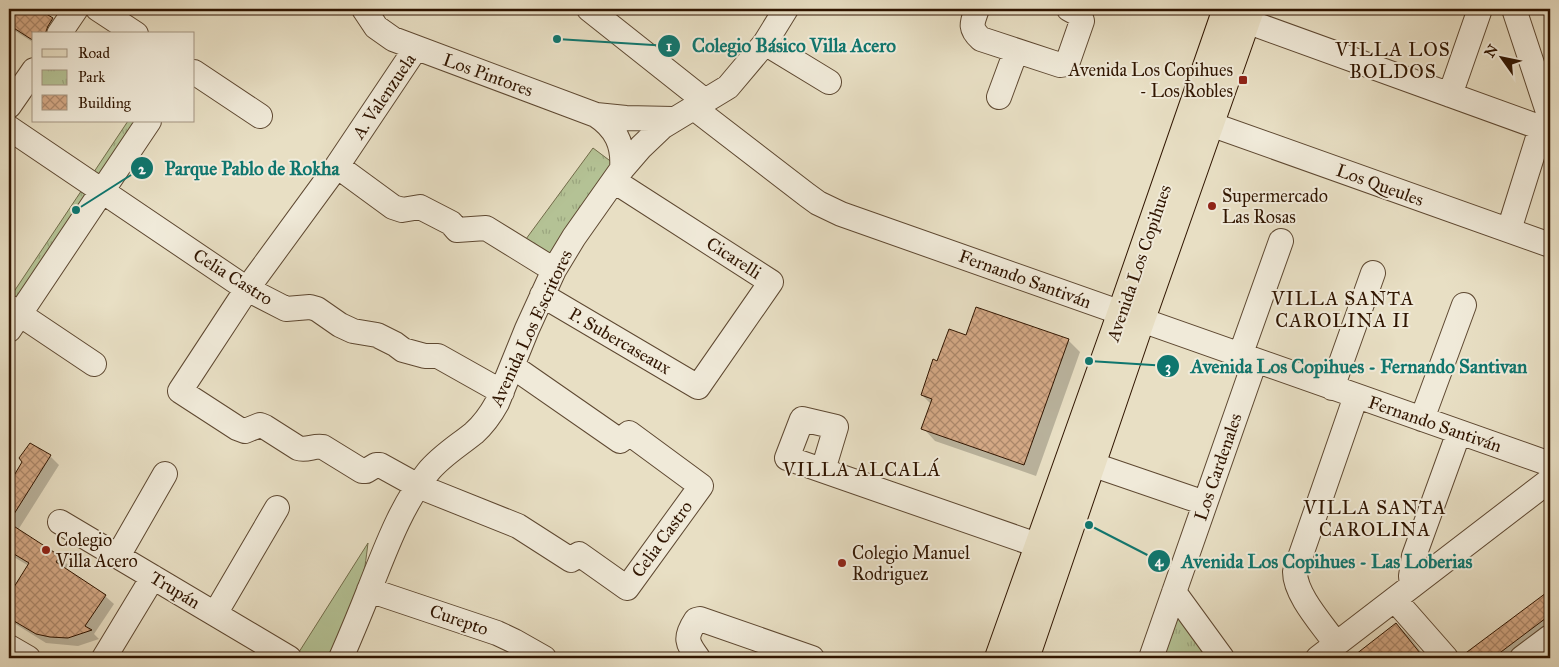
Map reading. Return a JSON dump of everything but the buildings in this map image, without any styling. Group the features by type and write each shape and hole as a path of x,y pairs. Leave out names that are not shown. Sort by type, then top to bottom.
{"main road":[{"name":"Avenida Los Copihues","path":"999,658 1040,546 1210,124 1241,13"},
{"name":"Avenida Los Copihues","path":"1025,658 1091,464 1131,317 1241,13"}],"street":[{"path":"60,32 76,9"},
{"path":"98,9 133,32"},
{"name":"Fernando Santiván","path":"589,9 807,195 828,208 850,218 1550,464"},
{"name":"Avenida Los Escritores","path":"341,658 398,521 418,486 433,466 483,424 494,408 542,295 554,270 574,237 618,175 651,136 673,119 728,88 765,43 786,9"},
{"path":"977,9 972,24 974,33 981,39 1060,65 1067,64 1082,21 1080,15 1069,9"},
{"path":"1450,95 1480,9"},
{"path":"1509,230 1547,126 1514,9"},
{"name":"Los Pintores","path":"366,10 376,27 393,39 596,115 673,119"},
{"path":"1241,13 1450,95 1547,126"},
{"path":"765,43 829,82"},
{"name":"A. Valenzuela","path":"416,48 338,166 247,289 180,391 245,432 260,425 303,450 320,446 362,472 380,465 418,486"},
{"path":"998,97 1016,51"},
{"path":"9,106 32,73"},
{"path":"195,73 260,116"},
{"name":"Los Pintores","path":"596,115 612,128 618,137 623,158 618,175"},
{"path":"94,364 12,317 102,191 148,122"},
{"name":"Los Queules","path":"1210,124 1550,245"},
{"name":"Celia Castro","path":"9,128 247,289 286,309 310,307 317,309 340,325 353,331 377,335 403,350 425,356 438,356 502,392"},
{"path":"338,166 393,207 402,210 420,207 451,223 457,230 486,228 554,270"},
{"name":"Cicarelli","path":"618,175 772,282 698,387"},
{"name":"Los Cardenales","path":"1151,658 1205,503 1281,241"},
{"path":"1332,388 1373,273"},
{"name":"P. Subercaseaux","path":"542,295 698,387"},
{"path":"1422,419 1464,305"},
{"name":"Celia Castro","path":"418,486 518,526 571,560 579,554 627,588 701,486 629,433 620,441 512,366"},
{"path":"1356,396 1295,572 1299,591 1327,651 1550,480"},
{"path":"1404,593 1411,576 1414,556 1459,432"},
{"path":"1091,464 1205,503"},
{"path":"823,470 1040,546"},
{"path":"118,556 165,474"},
{"path":"215,614 277,508"},
{"name":"Trupán","path":"60,522 289,658"},
{"path":"104,658 153,577"},
{"name":"Curepto","path":"369,590 497,633 544,658"},
{"path":"1174,592 1222,658"},
{"path":"1404,593 1446,658"},
{"path":"698,658 688,645 688,642 694,623 698,619 812,658"},
{"path":"1522,658 1550,637"},
{"path":"9,647 28,658"}],"green space":[{"path":"127,122 142,122 9,319 9,299"},
{"path":"593,148 613,163 548,258 526,239"},
{"path":"368,543 365,566 354,601 327,658 311,658 299,652"},
{"path":"1175,610 1213,658 1161,658"}],"place":[{"name":"Colegio Básico Villa Acero","path":"557,39"},
{"name":"Avenida Los Copihues - Los Robles","path":"1243,80"},
{"name":"Supermercado Las Rosas","path":"1212,206"},
{"name":"Parque Pablo de Rokha","path":"76,210"},
{"name":"Avenida Los Copihues - Fernando Santivan","path":"1089,361"},
{"name":"Avenida Los Copihues - Las Loberias","path":"1089,525"},
{"name":"Colegio Villa Acero","path":"46,550"},
{"name":"Colegio Manuel Rodriguez","path":"842,563"}],"district":[{"name":"VILLA LOS BOLDOS","path":"1393,60"},
{"name":"VILLA SANTA CAROLINA II","path":"1343,309"},
{"name":"VILLA ALCALÁ","path":"862,469"},
{"name":"VILLA SANTA CAROLINA","path":"1375,518"}]}
